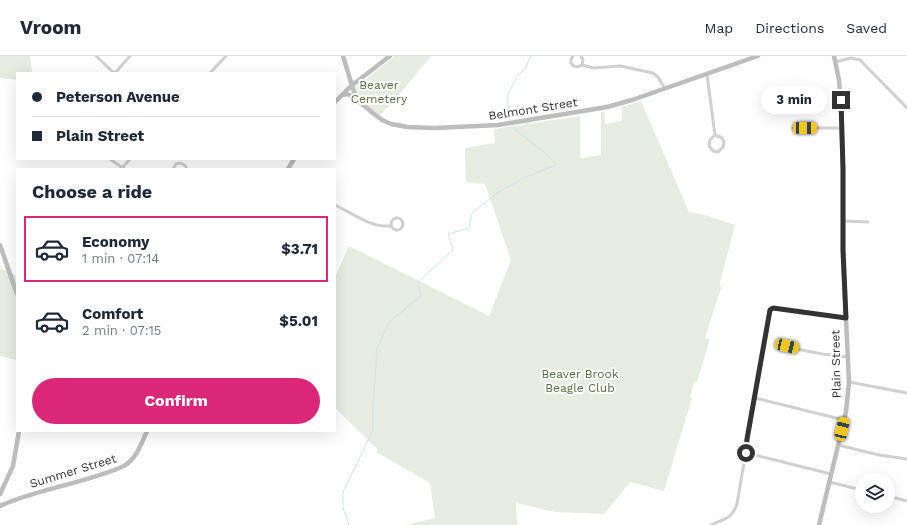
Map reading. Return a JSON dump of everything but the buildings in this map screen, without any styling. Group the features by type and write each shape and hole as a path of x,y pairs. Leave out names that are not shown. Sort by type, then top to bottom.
{"main road":[{"name":"Belmont Street","path":"343,56 351,86 358,98 374,114 391,124 418,128 456,128 498,125 580,112 626,102 758,56"},
{"path":"336,101 351,86 390,56"},
{"name":"Plain Street","path":"819,525 844,420 848,400 849,382 843,222 842,128 840,86 834,56"},
{"path":"348,76 361,79"},
{"path":"342,95 347,94 358,98"},
{"path":"0,245 16,291"},
{"path":"10,502 5,500 0,494 14,462 19,432"},
{"name":"Summer Street","path":"0,506 39,492 83,481 130,463 147,432"}],"street":[{"path":"96,56 114,72"},
{"path":"116,72 130,56"},
{"path":"211,72 226,56"},
{"path":"573,56 571,59 572,64 578,67 582,65 593,68 614,65 653,73 658,77 664,89"},
{"path":"581,56 583,60 582,65"},
{"path":"742,56 745,61"},
{"path":"835,62 851,58 860,60 907,108"},
{"path":"707,75 715,135"},
{"path":"793,128 842,128"},
{"path":"715,135 722,138 724,142 722,148 716,152 711,150 709,146 710,140 715,135"},
{"path":"111,160 123,168 129,160"},
{"path":"174,168 176,164 181,163 185,165 186,168"},
{"path":"336,206 381,227 390,226 393,229 399,230 402,228 403,222 398,218 394,218 390,226"},
{"path":"843,222 868,222"},
{"path":"711,525 727,518 736,508 771,309 773,308 846,318"},
{"path":"787,346 822,354 848,357"},
{"path":"849,382 907,393"},
{"path":"755,398 844,420"},
{"path":"838,445 879,455 907,459"},
{"path":"746,453 831,474"},
{"path":"829,482 855,488"},
{"path":"895,498 907,501"}],"green space":[{"path":"0,56 30,56 32,72 16,72 16,80 0,78"},
{"name":"Beaver Cemetery","path":"395,56 431,56 394,101 379,116 366,105 355,88"},
{"name":"Beaver Brook Beagle Club","path":"641,101 689,212 705,215 735,225 720,283 721,288 705,338 710,339 697,382 694,382 690,397 692,398 664,491 630,482 604,514 555,512 516,503 517,525 406,525 435,518 430,483 376,452 377,449 336,409 336,275 349,246 489,316 511,260 485,184 466,182 465,148 495,143 494,129 580,116 580,158 601,155 601,112 604,111 605,124 622,121 622,107"},
{"path":"0,268 16,276 16,360 0,356"}],"waterway":[{"path":"510,120 507,96 517,76 526,68 529,59 532,56"},
{"path":"349,525 343,508 343,492 373,430 377,348 389,322 421,296 418,282 453,250 448,234 469,228 472,213 497,193 526,177 556,165 551,158 513,128"}],"route":[{"path":"746,453 748,447 747,439 770,310 773,308 846,318 843,250 841,100"}]}
